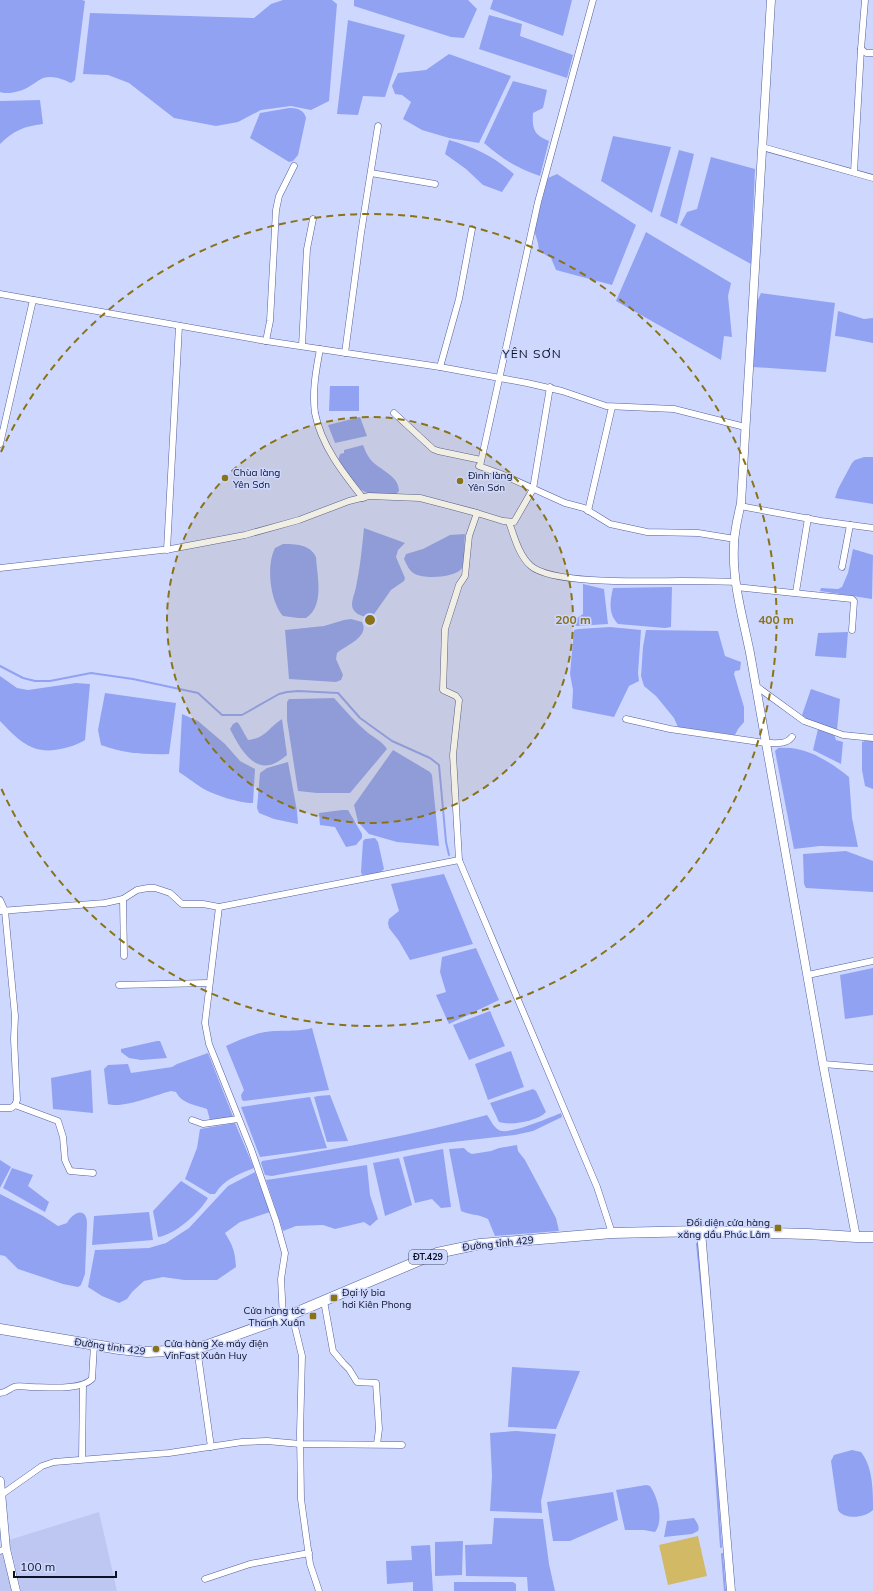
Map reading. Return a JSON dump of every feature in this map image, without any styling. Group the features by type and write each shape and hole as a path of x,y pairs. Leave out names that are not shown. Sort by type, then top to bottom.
{"main road":[{"name":"Đường tỉnh 429","path":"0,1329 119,1349 147,1352 197,1348 288,1316 418,1260 460,1247 612,1233 701,1230 808,1234 856,1238 873,1237"}],"street":[{"path":"480,464 500,379 522,268 538,202 593,0"},
{"path":"771,0 740,506 734,539 734,563 736,584 756,686 823,1064 856,1238"},
{"path":"854,172 864,0"},
{"path":"861,49 866,53 873,53"},
{"path":"346,353 378,126"},
{"path":"762,147 873,178"},
{"path":"266,341 270,321 276,210 279,196 294,166"},
{"path":"371,173 435,184"},
{"path":"302,346 307,249 313,219"},
{"path":"440,367 459,299 472,229"},
{"path":"0,294 266,341 440,367 550,387 594,403 612,407 674,409 745,427"},
{"path":"0,444 34,300"},
{"path":"167,550 179,326"},
{"path":"320,349 315,381 316,414 327,446 338,467 363,498"},
{"path":"0,568 167,550 245,535 299,520 369,496 420,498 509,522 514,522 533,489 550,387"},
{"path":"588,510 612,407"},
{"path":"394,413 433,449 480,464 565,503 588,510 610,524 647,532 698,533 734,539"},
{"path":"740,506 873,528"},
{"path":"477,513 469,536 465,576 459,585 445,629 443,690 456,696 459,700 453,755 459,860 597,1187 612,1233"},
{"path":"796,592 808,518"},
{"path":"509,522 526,560 531,566 550,575 639,582 736,584 854,599 852,630"},
{"path":"842,567 850,525"},
{"path":"756,686 804,721 843,735 873,738"},
{"path":"626,719 670,729 766,743 782,743 789,741 792,737"},
{"path":"2,911 105,903 123,899 138,890 155,888 170,893 182,904 203,904 219,907 459,860"},
{"path":"123,899 124,956"},
{"path":"0,900 15,1016 14,1039 17,1100 15,1105 11,1108 0,1108"},
{"path":"219,907 209,984 206,1023 209,1044 276,1220 285,1253 281,1279 288,1316 302,1356 300,1444 301,1499 310,1564 319,1591"},
{"path":"808,975 873,961"},
{"path":"119,986 209,984"},
{"path":"823,1064 873,1068"},
{"path":"15,1105 58,1121 63,1137 64,1160 70,1172 93,1173"},
{"path":"192,1120 203,1124 238,1119"},
{"path":"701,1230 731,1591"},
{"path":"324,1301 333,1351 349,1369 357,1382 376,1383 379,1429 377,1444"},
{"path":"0,1393 7,1392 15,1386 62,1387 83,1385 92,1379 94,1344"},
{"path":"197,1348 211,1447"},
{"path":"82,1460 83,1385"},
{"path":"1,1495 42,1466 54,1462 169,1453 248,1442 402,1445"},
{"path":"0,1481 3,1550 16,1591"},
{"path":"205,1579 250,1564 309,1554"}],"shaded area":[{"path":"99,1512 117,1591 21,1591 9,1540"},
{"path":"698,1536 707,1576 668,1585 659,1545"},
{"path":"0,1553 2,1553 12,1591 0,1591"}],"water":[{"path":"0,0 85,1 75,80 71,83 58,78 47,77 20,91 11,93 0,92"},
{"path":"283,0 332,0 337,4 329,101 311,110 291,106 261,110 238,122 216,126 174,118 129,83 108,75 83,74 90,13 254,18 271,4"},
{"path":"354,0 468,0 477,9 464,38 451,37 354,6"},
{"path":"493,0 572,0 563,36 490,9"},
{"path":"489,15 522,24 520,36 573,55 567,78 479,49"},
{"path":"348,20 405,35 385,97 363,96 358,115 337,114"},
{"path":"449,54 511,76 479,143 449,138 422,130 403,119 411,102 402,95 395,94 392,86 398,73 426,70"},
{"path":"513,81 547,90 543,108 533,113 535,131 544,139 549,141 540,176 510,162 484,143"},
{"path":"40,100 43,124 30,126 19,130 0,144 0,101"},
{"path":"289,108 302,111 306,118 298,155 293,161 289,162 250,138 260,113"},
{"path":"613,136 671,147 652,213 601,181"},
{"path":"449,140 484,153 499,162 514,174 502,192 483,185 466,169 445,154"},
{"path":"679,150 694,154 677,224 660,216"},
{"path":"711,157 755,169 751,264 680,225 687,212 697,209"},
{"path":"557,174 636,225 612,285 556,270 551,258 539,251 534,230 548,178"},
{"path":"646,232 731,283 728,296 732,337 724,336 721,360 616,301"},
{"path":"761,293 835,303 826,372 753,367 757,302"},
{"path":"838,311 864,319 873,318 873,343 835,336"},
{"path":"330,386 359,386 359,411 329,411"},
{"path":"360,417 367,436 335,443 328,425"},
{"path":"363,445 370,459 396,481 399,491 396,494 376,495 365,492 354,483 338,461 340,454 344,453 344,450"},
{"path":"864,457 873,457 873,504 835,498 838,489 852,463 855,460"},
{"path":"364,528 405,543 398,550 396,557 405,578 404,581 391,590 372,617 359,614 354,611 352,607 360,565"},
{"path":"465,534 463,565 459,571 447,576 425,577 415,574 408,568 404,559 406,554 423,549 450,535"},
{"path":"283,544 306,547 310,549 316,557 318,598 312,613 306,618 283,616 272,592 270,573 272,555 275,548"},
{"path":"853,549 873,555 872,599 820,591 821,588 838,589 842,587 848,573"},
{"path":"583,584 604,589 608,624 577,626 572,624 573,621 583,614"},
{"path":"672,587 671,627 665,628 618,624 611,612 613,588"},
{"path":"351,619 362,622 364,627 363,632 356,640 337,653 336,659 343,675 341,680 336,682 289,679 285,630 324,626"},
{"path":"610,627 641,630 638,673 639,681 629,686 614,717 572,708 573,690 570,674 574,630"},
{"path":"646,630 718,631 725,656 741,662 740,670 735,671 734,674 744,707 744,722 735,735 678,727 674,718 656,696 644,686 641,676"},
{"path":"848,632 846,658 815,656 818,633"},
{"path":"0,676 17,688 28,690 76,683 90,684 85,740 65,748 45,750 36,749 29,746 15,736 0,721"},
{"path":"811,689 840,699 837,730 804,718 802,715"},
{"path":"105,693 176,703 169,754 134,753 101,745 98,730"},
{"path":"334,698 358,724 387,749 350,793 317,793 298,791 287,720 287,702 289,699"},
{"path":"182,714 198,721 225,744 240,761 255,769 253,803 234,800 213,793 202,788 179,772"},
{"path":"282,719 287,755 273,764 258,764 252,760 241,749 230,729 233,724 237,722 248,740 254,739 263,735"},
{"path":"818,729 834,734 836,740 843,742 841,764 813,750"},
{"path":"873,740 873,789 865,786 862,770 862,742"},
{"path":"778,748 798,749 816,755 849,777 852,818 858,847 820,846 794,849 775,751"},
{"path":"393,750 430,772 432,775 439,846 397,842 369,834 358,822 354,805"},
{"path":"288,762 298,824 274,819 259,813 257,808 260,773 267,768"},
{"path":"348,810 362,834 362,838 356,845 346,847 335,827 320,825 319,813"},
{"path":"375,838 378,842 384,869 380,873 362,875 363,841 365,839"},
{"path":"846,851 873,861 873,892 806,888 804,884 803,854"},
{"path":"444,874 473,944 410,960 399,941 389,928 389,919 399,911 391,884"},
{"path":"476,948 499,1000 449,1024 436,995 446,992 440,972 442,957"},
{"path":"873,968 873,1015 845,1019 840,975"},
{"path":"490,1011 505,1046 469,1060 453,1025"},
{"path":"312,1028 329,1090 244,1101 242,1100 241,1095 244,1090 226,1046 255,1034"},
{"path":"160,1041 167,1058 141,1060 129,1058 121,1052 121,1049"},
{"path":"511,1051 524,1087 488,1100 475,1064"},
{"path":"208,1053 234,1119 210,1120 207,1109 186,1102 176,1092 171,1091 122,1105 108,1104 104,1069 108,1065 128,1064 131,1073 172,1067"},
{"path":"91,1070 93,1113 53,1109 51,1078"},
{"path":"533,1089 536,1091 546,1112 537,1118 524,1122 499,1122 490,1103"},
{"path":"330,1095 348,1141 327,1142 314,1097"},
{"path":"310,1097 327,1148 260,1157 241,1107"},
{"path":"561,1113 562,1117 533,1131 515,1135 444,1143 272,1176 265,1175 261,1163 262,1161 403,1135 487,1115 495,1127 504,1131 529,1125"},
{"path":"235,1123 254,1168 232,1178 223,1184 215,1194 210,1194 185,1179 197,1148 200,1129"},
{"path":"517,1145 518,1151 525,1160 556,1218 559,1231 495,1236 488,1219 461,1211 449,1149 464,1148 472,1154"},
{"path":"443,1149 451,1207 441,1208 432,1199 415,1203 403,1157"},
{"path":"399,1158 412,1205 385,1216 373,1163"},
{"path":"0,1160 11,1167 0,1188"},
{"path":"367,1165 370,1195 378,1219 370,1226 364,1222 335,1229 323,1225 296,1226 283,1231 266,1180"},
{"path":"12,1168 33,1175 28,1186 49,1202 45,1212 3,1188"},
{"path":"255,1172 270,1212 240,1222 225,1233 233,1249 236,1267 217,1280 184,1280 163,1277 144,1281 127,1299 119,1303 102,1296 88,1287 95,1250 149,1248 166,1243 189,1228 228,1186"},
{"path":"181,1181 208,1198 199,1210 186,1222 172,1232 158,1237 153,1211"},
{"path":"0,1194 43,1216 58,1226 67,1223 76,1214 82,1213 85,1215 87,1224 85,1274 81,1285 78,1287 63,1284 18,1269 5,1256 0,1255"},
{"path":"149,1212 153,1240 92,1245 94,1216"},
{"path":"512,1367 580,1371 556,1429 508,1427"},
{"path":"516,1431 556,1434 541,1501 542,1513 490,1511 492,1476 490,1433"},
{"path":"852,1450 861,1452 865,1458 872,1480 873,1495 873,1510 865,1515 855,1517 845,1515 838,1510 831,1461 834,1455"},
{"path":"646,1485 650,1486 653,1491 659,1509 658,1527 655,1532 644,1530 625,1530 616,1490"},
{"path":"613,1492 618,1520 570,1541 553,1541 547,1502"},
{"path":"494,1518 543,1519 549,1564 555,1591 528,1591 527,1577 466,1576 465,1545 492,1544"},
{"path":"694,1518 699,1529 698,1531 692,1534 664,1537 667,1521"},
{"path":"463,1541 462,1575 435,1576 435,1542"},
{"path":"430,1545 433,1591 413,1591 413,1582 387,1584 386,1561 412,1560 411,1546"},
{"path":"454,1582 513,1582 516,1584 516,1591 454,1591"}],"waterway":[{"path":"0,666 23,678 35,681 50,681 91,673 133,679 198,693 222,715 242,715 279,694 287,692 298,691 338,693 360,718 392,741 430,758 439,765 446,842 449,855"},
{"path":"697,1244 705,1322"},
{"path":"711,1400 721,1547"},
{"path":"722,1554 725,1591"}],"place":[{"name":"Chùa làng Yên Sơn","path":"225,478"},
{"name":"Đình làng Yên Sơn","path":"460,481"},
{"name":"Đối diện cửa hàng xăng dầu Phúc Lâm","path":"778,1228"},
{"name":"Đại lý bia hơi Kiên Phong","path":"334,1298"},
{"name":"Cửa hàng tóc Thanh Xuân","path":"313,1316"},
{"name":"Cửa hàng Xe máy điện VinFast Xuân Huy","path":"156,1349"}],"district":[{"name":"YÊN SƠN","path":"532,354"}]}
